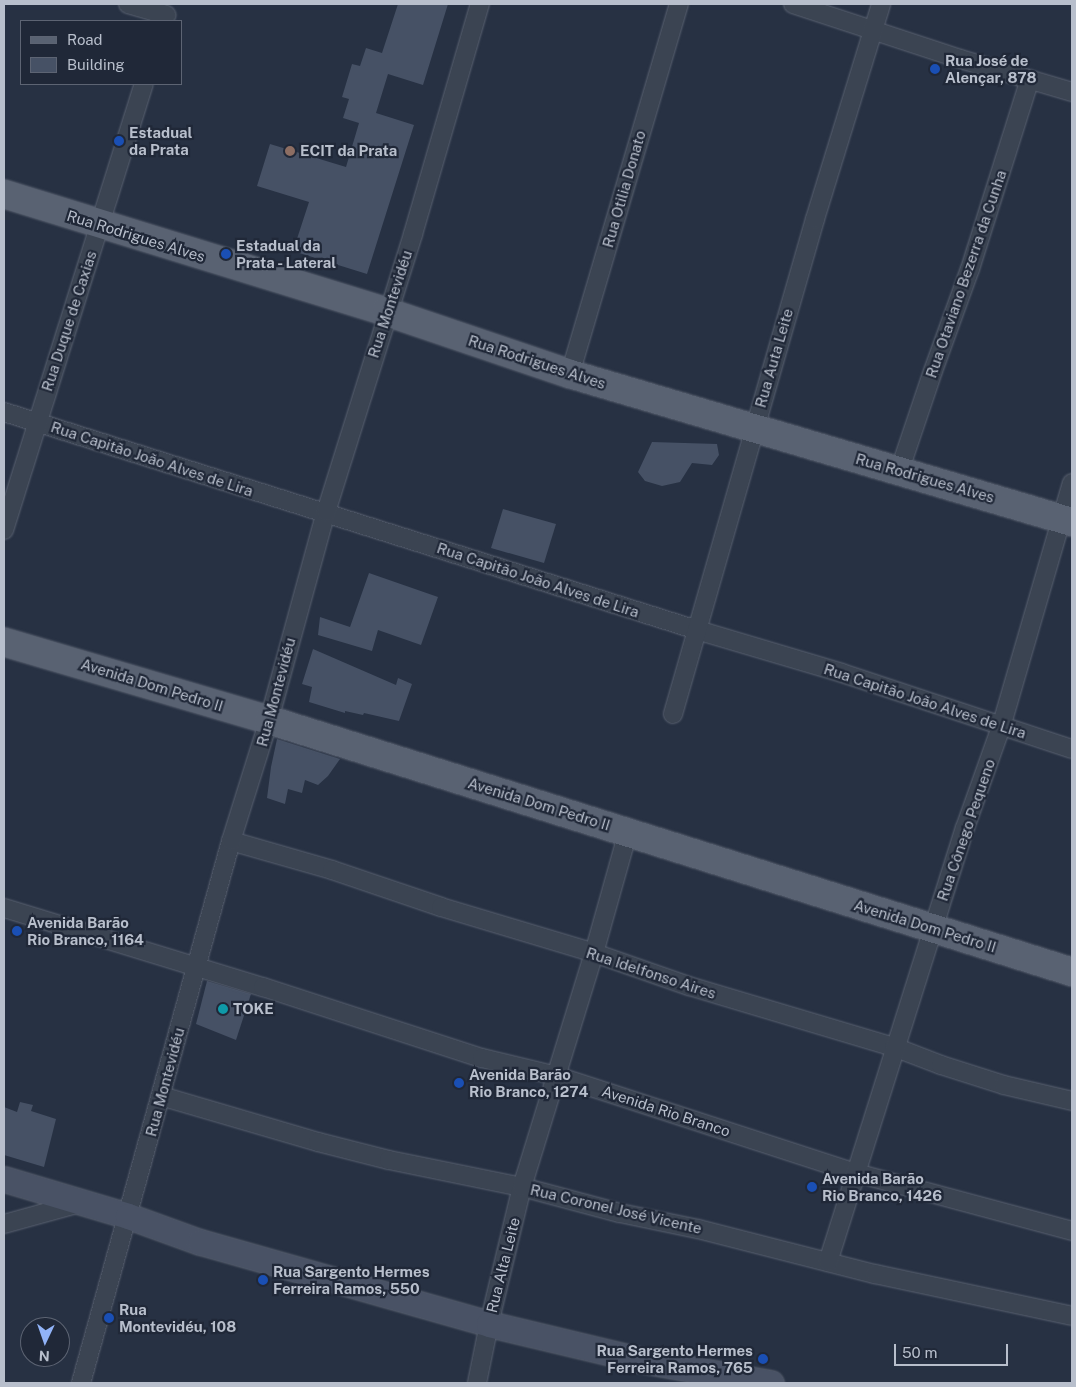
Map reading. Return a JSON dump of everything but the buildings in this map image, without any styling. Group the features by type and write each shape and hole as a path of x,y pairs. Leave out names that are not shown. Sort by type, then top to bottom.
{"main road":[{"name":"Rua Rodrigues Alves","path":"4,194 387,312 570,374 1068,520"},
{"name":"Avenida Dom Pedro II","path":"4,642 269,720 1072,972"},
{"path":"4,1179 128,1216 200,1242 489,1324 640,1360 771,1383"}],"street":[{"path":"128,4 166,13"},
{"name":"Rua Montevidéu","path":"81,1383 231,841 269,720 326,512 387,312 413,234 480,4"},
{"name":"Rua Otilia Donato","path":"570,374 679,4"},
{"path":"793,4 1072,92"},
{"name":"Rua Auta Leite","path":"673,714 814,219 882,4"},
{"name":"Rua Otaviano Bezerra da Cunha","path":"900,470 970,269 1030,79"},
{"name":"Rua Duque de Caxias","path":"4,530 36,422 144,85"},
{"name":"Rua Capitão João Alves de Lira","path":"4,412 227,484 326,512 697,630 842,673 1072,749"},
{"name":"Rua Cônego Pequeno","path":"828,1262 964,828 1002,727 1068,520 1072,483"},
{"name":"Rua Alta Leite","path":"477,1383 489,1324 522,1187 594,953 628,832"},
{"name":"Rua Idelfonso Aires","path":"231,841 594,953 689,986 894,1047 950,1068 1072,1101"},
{"name":"Avenida Rio Branco","path":"4,908 482,1058 556,1076 856,1173 1072,1231"},
{"name":"Rua Coronel José Vicente","path":"161,1096 398,1162 522,1187 620,1214 698,1229 828,1262 1072,1316"},
{"path":"4,1224 80,1202"}],"place":[{"name":"Rua José de Alençar, 878","path":"935,69"},
{"name":"Estadual da Prata","path":"119,141"},
{"name":"ECIT da Prata","path":"290,151"},
{"name":"Estadual da Prata - Lateral","path":"226,254"},
{"name":"Avenida Barão Rio Branco, 1164","path":"17,931"},
{"name":"TOKE","path":"223,1009"},
{"name":"Avenida Barão Rio Branco, 1274","path":"459,1083"},
{"name":"Avenida Barão Rio Branco, 1426","path":"812,1187"},
{"name":"Rua Sargento Hermes Ferreira Ramos, 550","path":"263,1280"},
{"name":"Rua Montevidéu, 108","path":"109,1318"},
{"name":"Rua Sargento Hermes Ferreira Ramos, 765","path":"763,1359"}]}
